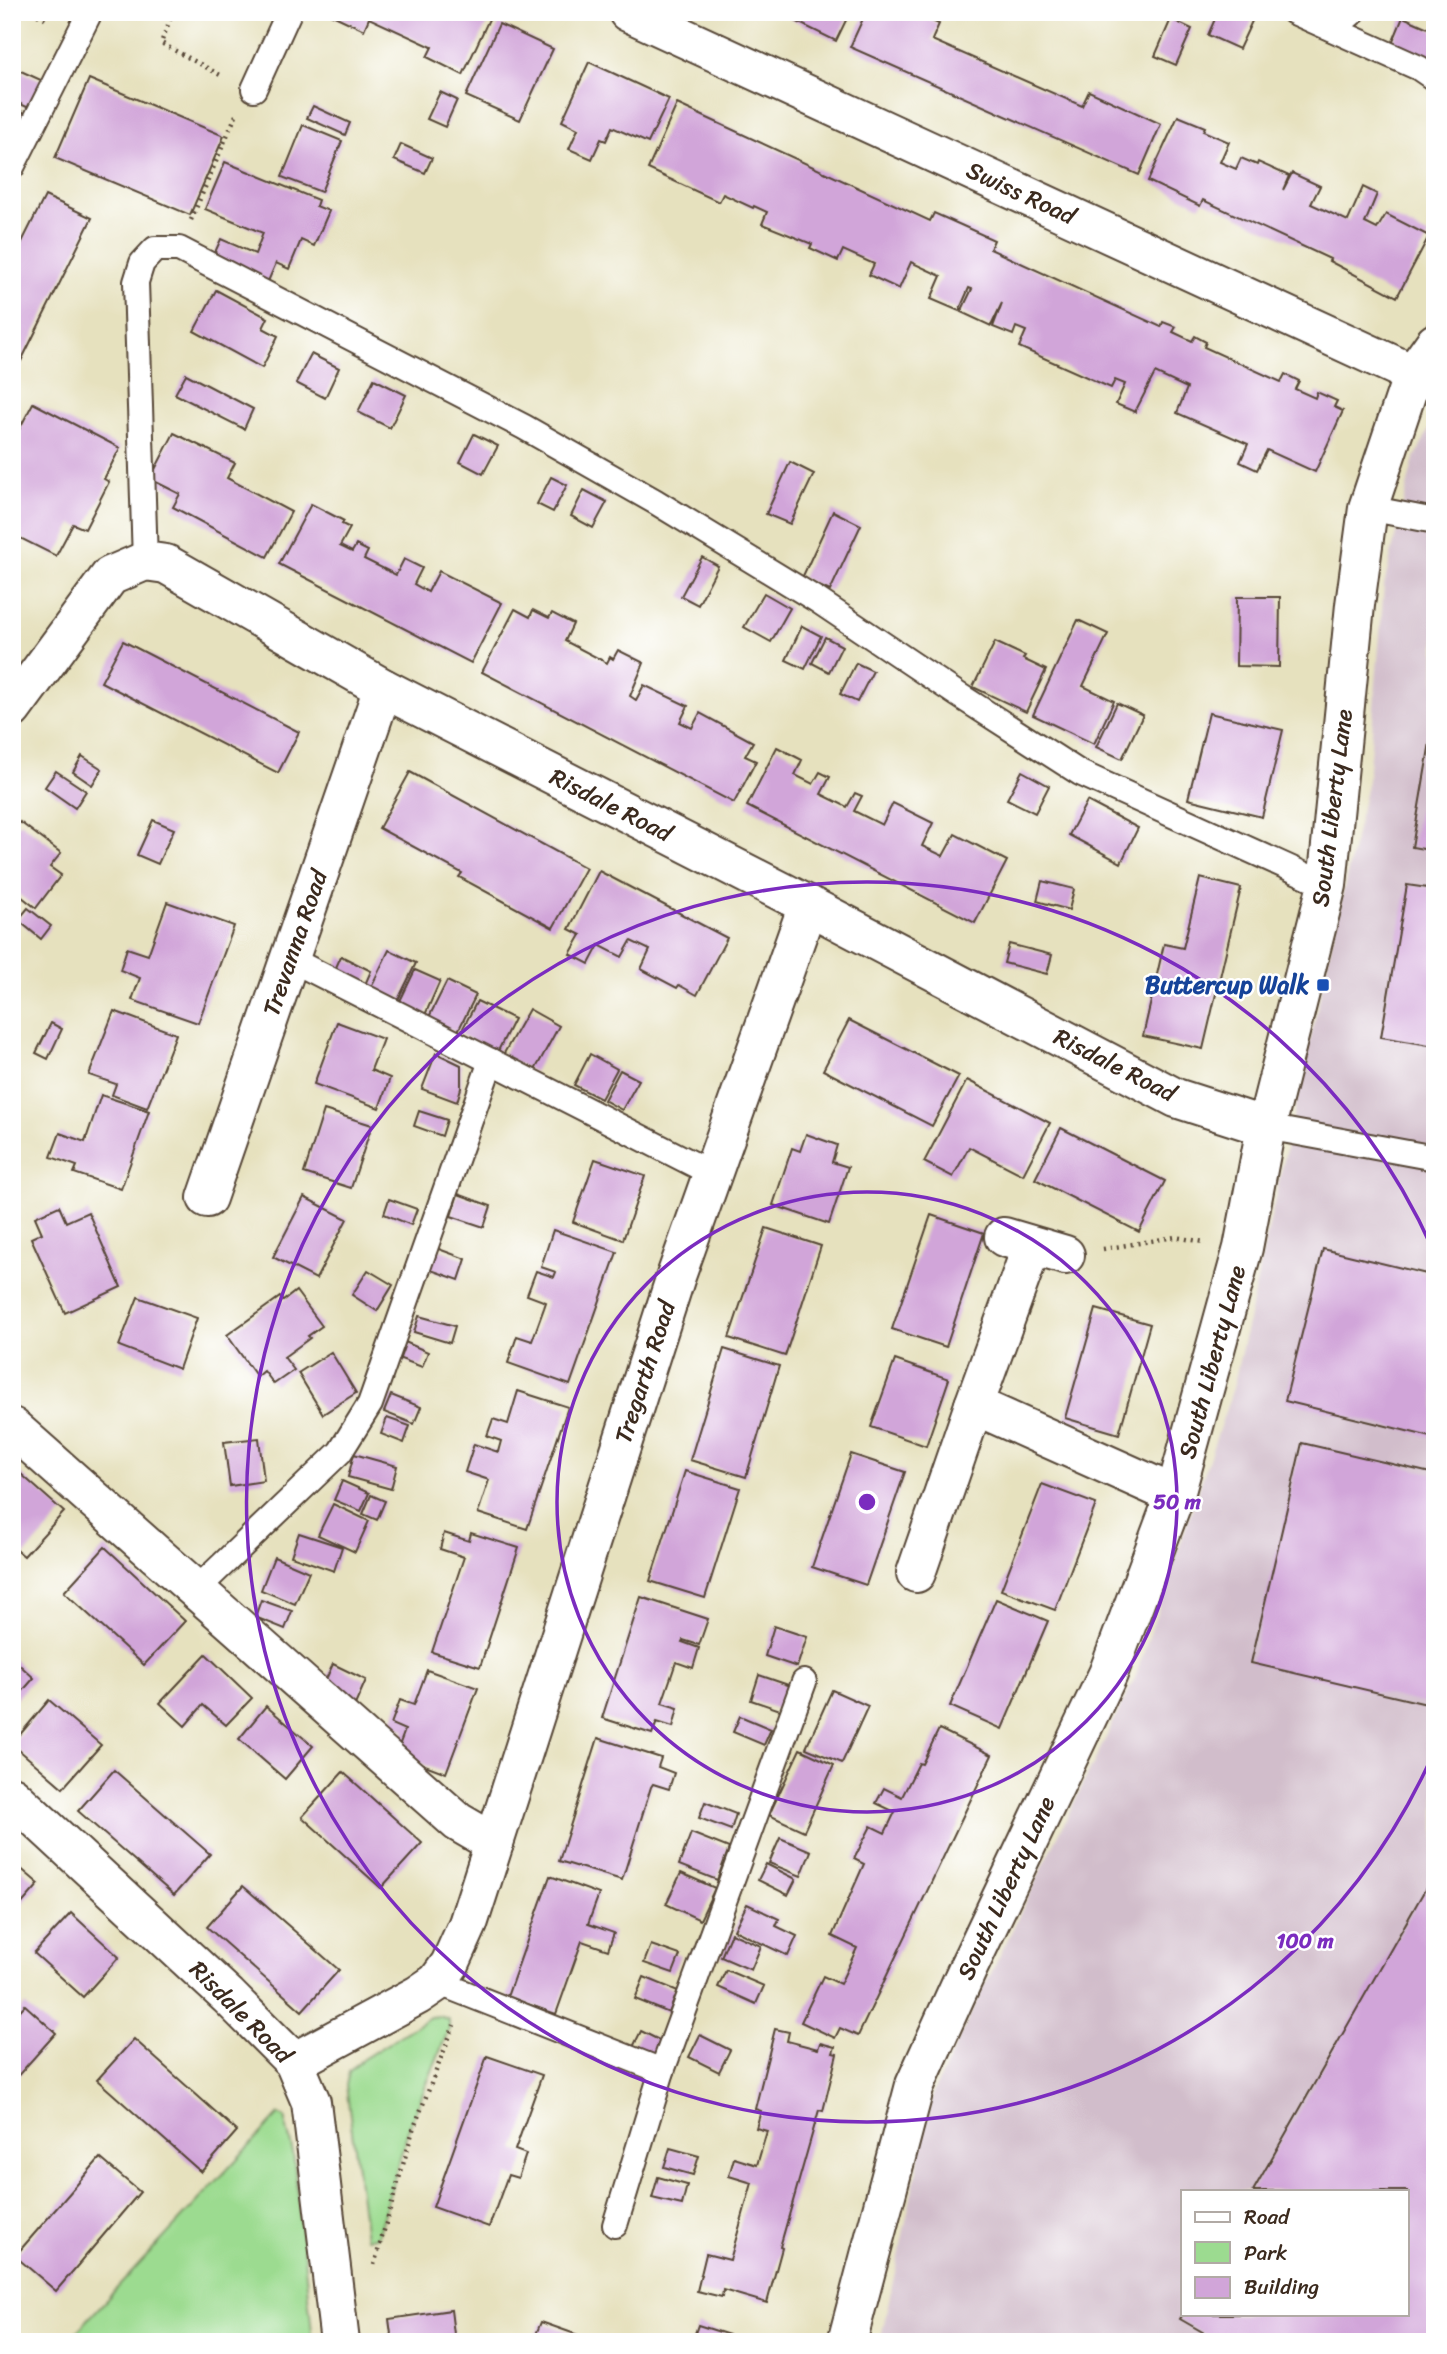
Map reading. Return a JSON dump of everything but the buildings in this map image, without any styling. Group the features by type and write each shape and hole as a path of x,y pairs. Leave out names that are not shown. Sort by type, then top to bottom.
{"street":[{"name":"Swiss Road","path":"628,12 1413,374"},
{"name":"South Liberty Lane","path":"847,2342 915,2085 1108,1674 1175,1495 1243,1248 1266,1127 1327,885 1355,605 1368,508 1413,374 1435,342"},
{"name":"Risdale Road","path":"145,561 166,564 383,688 808,905 1176,1098 1266,1127"},
{"path":"12,709 110,576 145,561"},
{"name":"Trevanna Road","path":"207,1198 383,688"},
{"name":"Tregarth Road","path":"294,2062 418,1995 451,1988 450,1964 468,1924 675,1279 808,905"},
{"path":"916,1574 974,1405 1034,1246"},
{"path":"974,1405 1175,1495"},
{"path":"12,1427 458,1822 494,1843"},
{"name":"Risdale Road","path":"12,1796 228,1996 294,2062 311,2102 340,2342"}],"lane":[{"path":"12,167 90,12"},
{"path":"244,86 289,12"},
{"path":"1294,12 1419,68 1435,79"},
{"path":"1333,29 1353,12"},
{"path":"145,561 136,282 142,263 155,249 179,249 524,427 656,502 817,600 1080,773 1327,885"},
{"path":"1368,508 1435,521"},
{"path":"290,959 713,1174"},
{"path":"196,1590 340,1452 370,1404 491,1061"},
{"path":"1266,1127 1435,1158"},
{"path":"615,2225 662,2071 804,1682"},
{"path":"451,1988 662,2071"}],"path":[{"path":"173,12 161,43 244,86"},
{"path":"179,249 236,114"},
{"path":"1034,1246 1175,1237 1243,1248"},
{"path":"373,2269 451,1988"}],"shaded area":[{"path":"1435,417 1435,2342 880,2342 934,2090 1135,1678 1233,1388 1368,780 1384,585 1413,462"}],"green space":[{"path":"440,2016 449,2020 449,2029 408,2130 377,2237 366,2238 346,2085 349,2072 360,2061 430,2017"},
{"path":"279,2114 284,2117 293,2153 313,2342 67,2342"}],"place":[{"name":"Buttercup Walk","path":"1323,985"}]}
